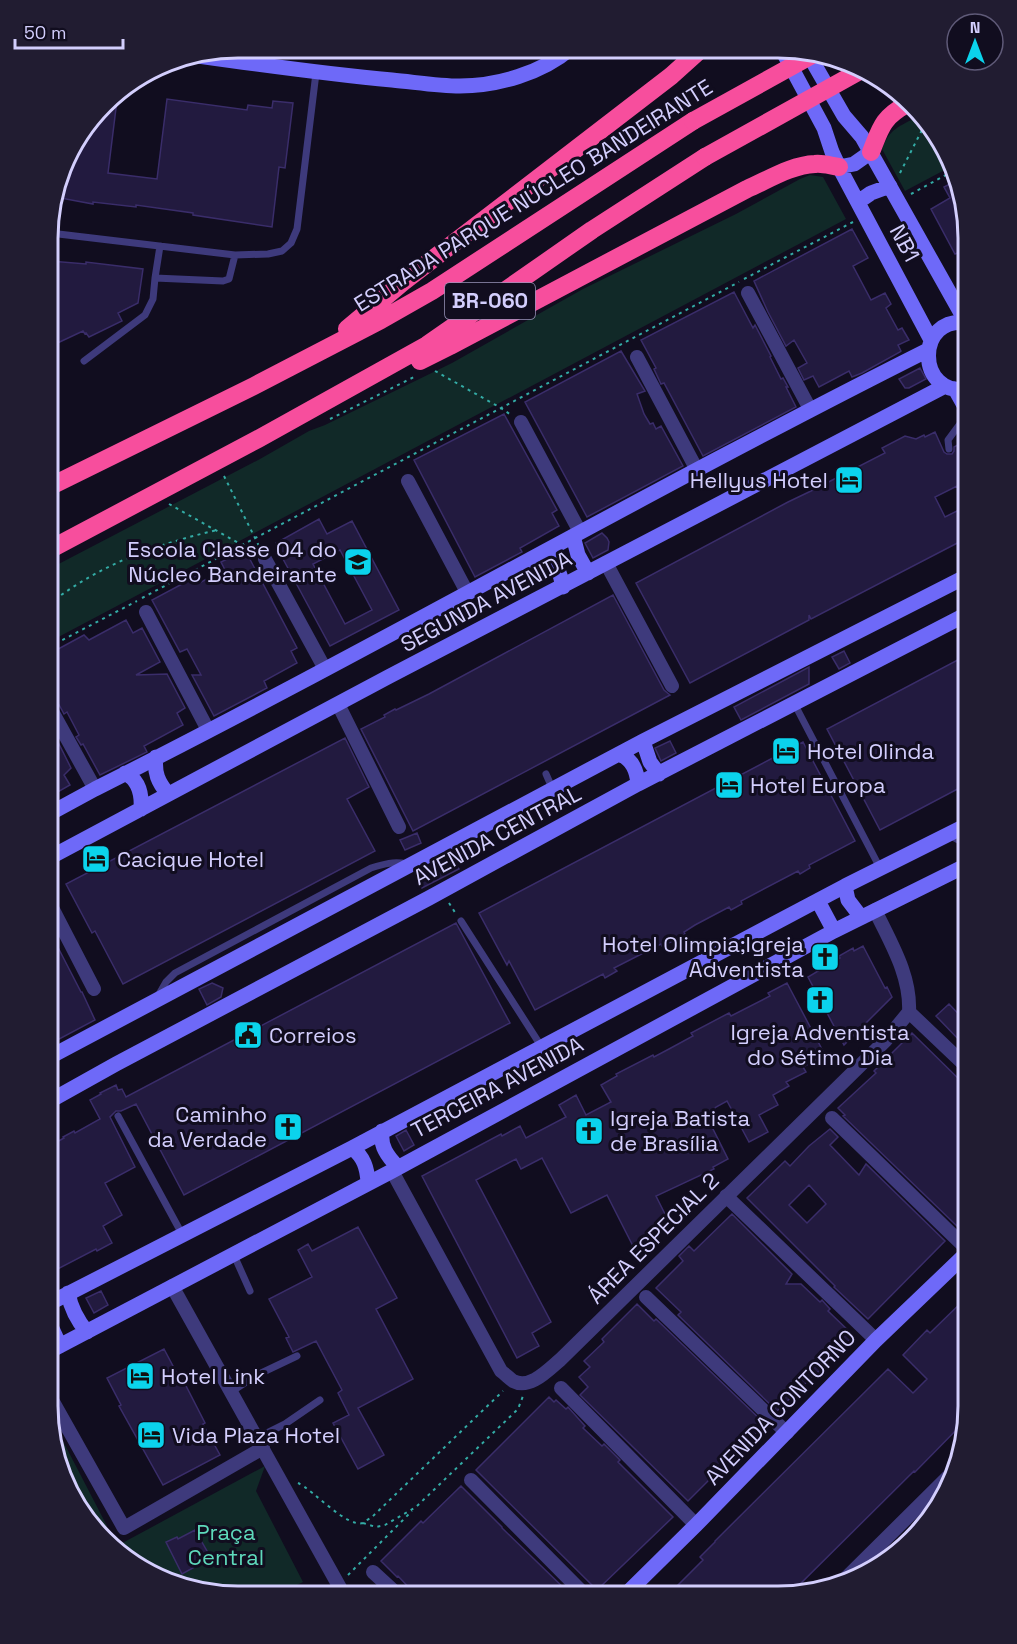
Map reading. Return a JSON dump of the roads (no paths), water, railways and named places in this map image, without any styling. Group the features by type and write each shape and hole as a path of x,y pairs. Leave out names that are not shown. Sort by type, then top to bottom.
{"highway":[{"path":"322,351 403,282 671,76 691,58"},
{"name":"ESTRADA PARQUE NÚCLEO BANDEIRANTE","path":"58,483 381,320 432,291 693,121 803,60"},
{"name":"BR-060","path":"58,545 427,345 592,230 705,157 853,75"},
{"path":"871,152 887,117 902,107"},
{"path":"298,417 450,346 747,189 790,169 817,163 839,167"}],"street":[{"path":"225,59 316,73 461,86 500,81 531,72 559,58"},
{"name":"NB1","path":"787,59 824,128 839,167 929,345 928,361 931,370 937,379 956,388"},
{"name":"NB1","path":"813,62 844,116 862,137 893,183 900,203 958,304"},
{"path":"839,167 854,164 871,152"},
{"path":"858,202 871,192 893,183"},
{"path":"748,293 810,409"},
{"name":"SEGUNDA AVENIDA","path":"58,809 468,594 929,345 939,330 958,322"},
{"path":"637,357 697,470"},
{"name":"SEGUNDA AVENIDA","path":"58,853 606,563 956,388"},
{"path":"520,422 577,534 578,555 588,573"},
{"path":"408,481 468,594"},
{"path":"544,552 555,563 560,573 562,586"},
{"path":"266,559 325,669"},
{"path":"606,563 672,686"},
{"name":"AVENIDA CENTRAL","path":"58,1053 643,741 958,581"},
{"path":"146,612 207,730"},
{"name":"AVENIDA CENTRAL","path":"58,1096 638,784 958,619"},
{"path":"338,704 399,827"},
{"path":"58,723 94,789"},
{"path":"643,741 650,762 659,774"},
{"path":"621,754 636,771 638,784"},
{"path":"156,757 154,766 156,775 168,794"},
{"path":"126,773 131,776 141,794 141,809"},
{"name":"TERCEIRA AVENIDA","path":"58,1298 352,1148 845,886 958,830"},
{"name":"TERCEIRA AVENIDA","path":"58,1347 395,1169 834,931 958,869"},
{"path":"845,886 848,900 861,917"},
{"path":"818,901 834,931"},
{"path":"875,910 909,988 909,1012 958,1059"},
{"path":"58,919 94,989"},
{"name":"ÁREA ESPECIAL 2","path":"395,1169 501,1371 520,1382 538,1378 560,1360 885,1041 909,1012"},
{"path":"832,1118 958,1240"},
{"path":"382,1131 381,1140 384,1150 395,1169"},
{"path":"352,1148 363,1159 368,1172 368,1182"},
{"path":"726,1196 876,1341"},
{"name":"AVENIDA CONTORNO","path":"634,1586 876,1341 958,1262"},
{"path":"172,1286 339,1586"},
{"path":"68,1293 70,1305 77,1320 87,1332"},
{"path":"646,1297 787,1433"},
{"path":"561,1388 696,1525"},
{"path":"59,1412 124,1528 260,1443"},
{"path":"471,1480 576,1586"},
{"path":"858,1566 940,1485"},
{"path":"373,1572 388,1586"}],"lane":[{"path":"58,234 235,255 282,251 291,243 297,229 316,73"},
{"path":"84,361 145,315 153,299 160,246"},
{"path":"155,278 222,281 229,279 235,255"},
{"path":"950,449 948,440 958,428"},
{"path":"794,703 881,869"},
{"path":"546,774 553,790"},
{"path":"949,835 958,840"},
{"path":"461,921 541,1046"},
{"path":"118,1116 182,1234"},
{"path":"233,1253 250,1291"},
{"path":"231,1392 257,1375 297,1356"},
{"path":"260,1443 320,1400"}],"place":[{"name":"Hellyus Hotel","path":"849,480"},
{"name":"Escola Classe 04 do Núcleo Bandeirante","path":"358,562"},
{"name":"Hotel Olinda","path":"786,751"},
{"name":"Hotel Europa","path":"729,785"},
{"name":"Cacique Hotel","path":"96,859"},
{"name":"Hotel Olimpia;Igreja Adventista","path":"825,957"},
{"name":"Igreja Adventista do Sétimo Dia","path":"820,1000"},
{"name":"Correios","path":"248,1035"},
{"name":"Caminho da Verdade","path":"288,1127"},
{"name":"Igreja Batista de Brasília","path":"589,1131"},
{"name":"Hotel Link","path":"140,1376"},
{"name":"Vida Plaza Hotel","path":"151,1435"}],"park label":[{"name":"Praça Central","path":"226,1544"}]}
